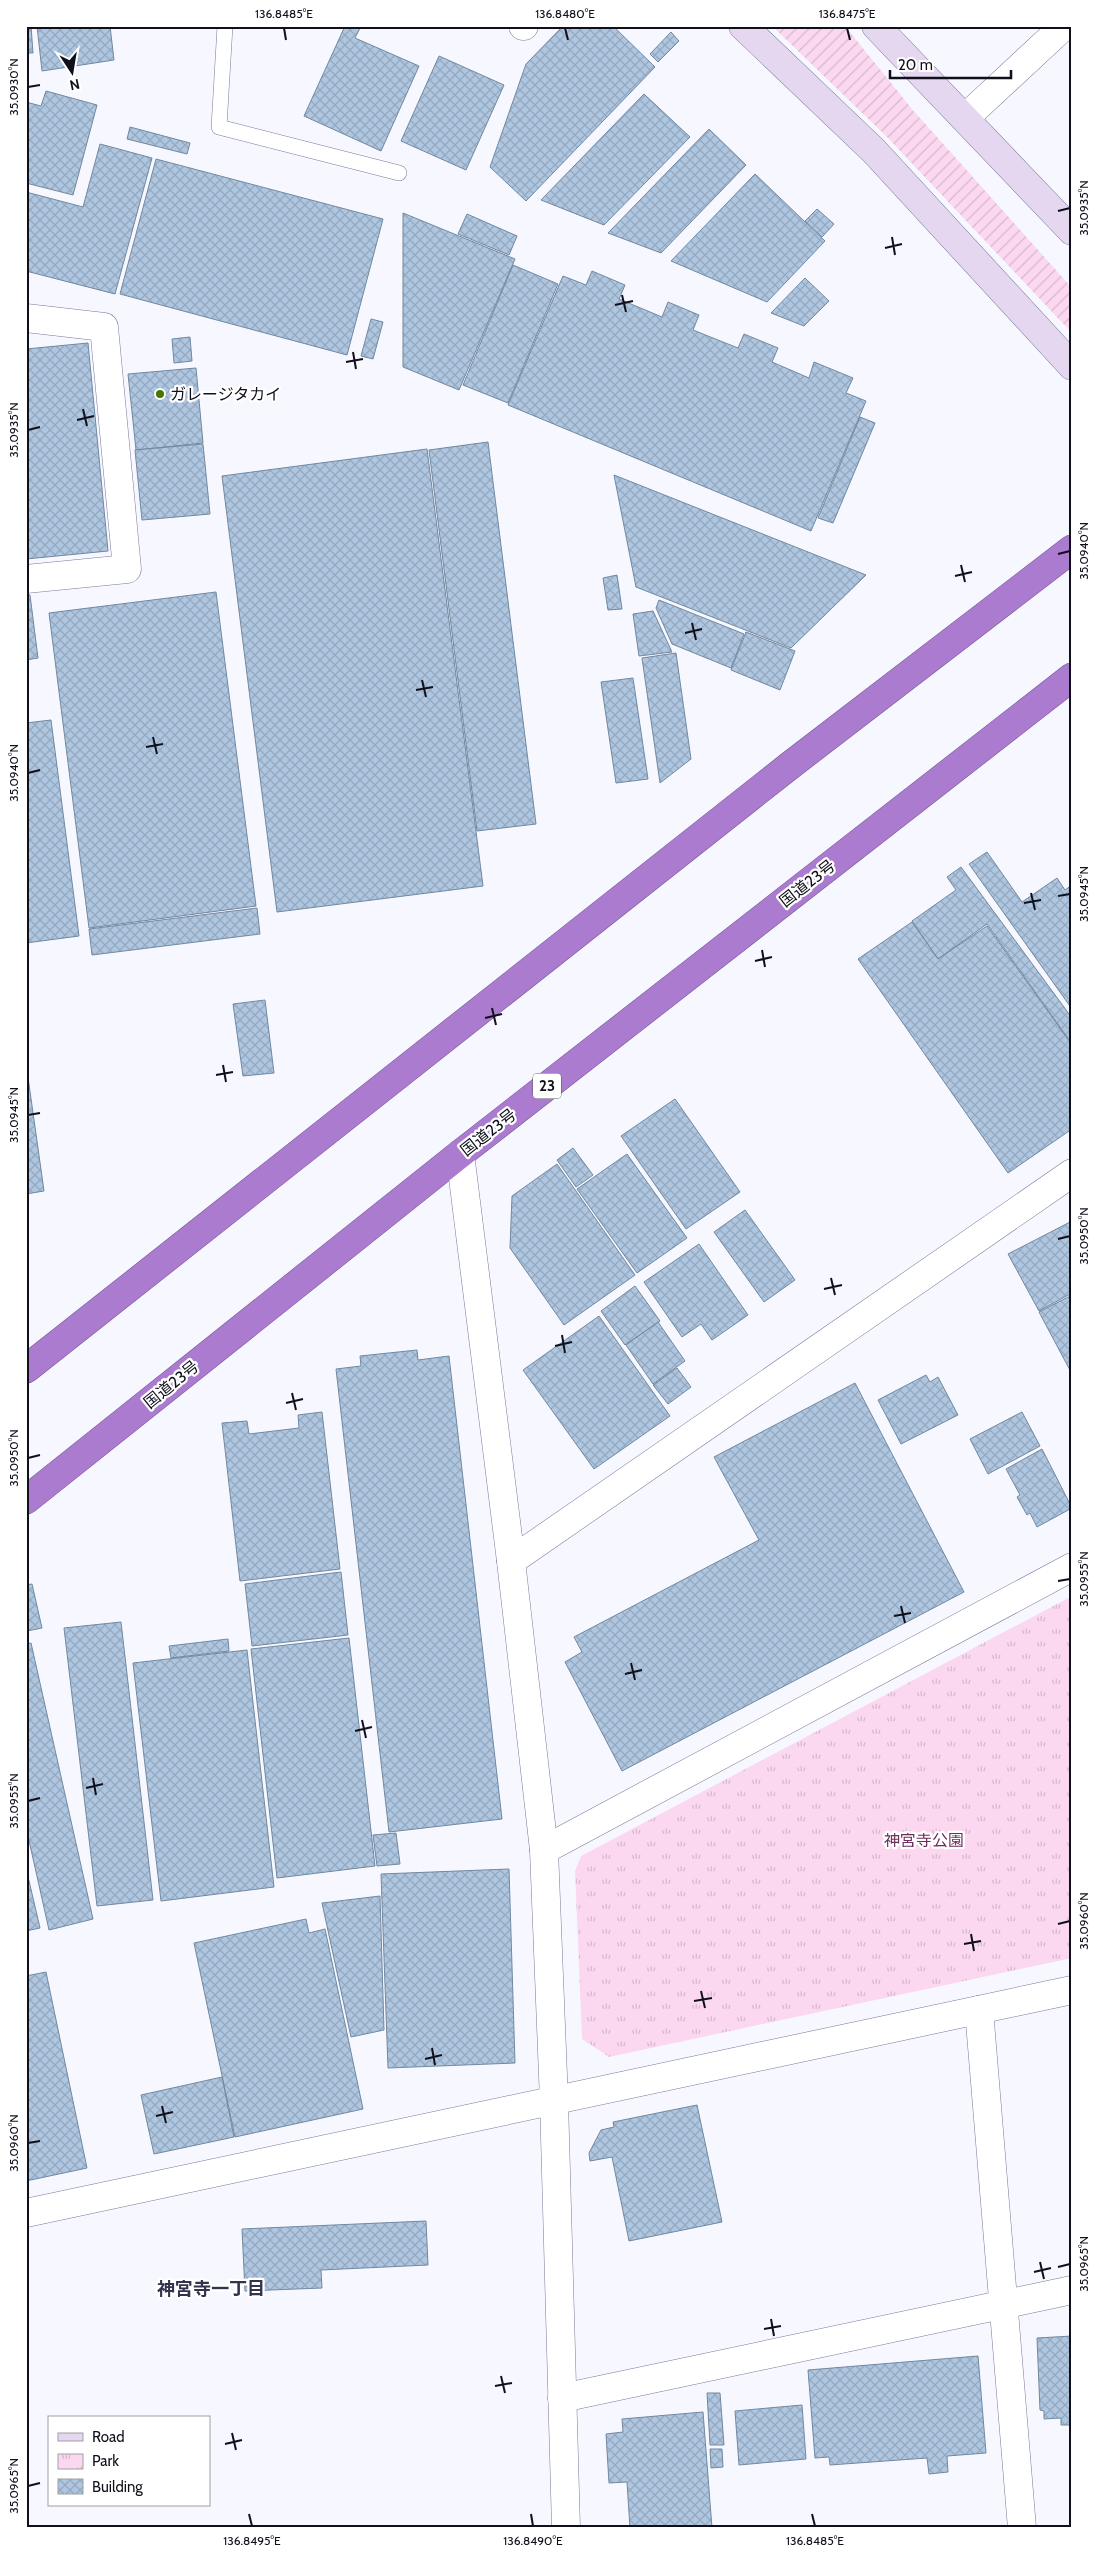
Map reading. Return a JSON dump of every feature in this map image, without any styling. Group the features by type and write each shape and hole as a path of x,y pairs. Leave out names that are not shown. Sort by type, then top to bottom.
{"highway":[{"path":"26,1369 772,780 1072,549"},
{"name":"国道23号","path":"26,1500 460,1154 1072,676"}],"street":[{"path":"743,26 874,151 1072,366"},
{"path":"876,26 1072,231"},
{"path":"965,118 1064,26"},
{"path":"26,318 104,327 127,569 26,579"},
{"path":"460,1154 511,1561 544,1850 554,2101 566,2528"},
{"path":"511,1561 1072,1173"},
{"path":"544,1850 1072,1567"},
{"path":"26,2213 1072,1990"},
{"path":"979,2010 1022,2528"},
{"path":"562,2398 1072,2290"}],"lane":[{"path":"225,26 219,127 399,173"}],"green space":[{"path":"772,26 845,26 912,109 1072,288 1072,333 887,137"},
{"name":"神宮寺公園","path":"1072,1596 1072,1958 609,2057 582,2039 575,1871 581,1856"}],"building":[{"path":"26,26 31,26 33,53 26,53"},
{"path":"37,26 110,26 114,60 42,71"},
{"path":"345,26 361,26 355,38 419,66 381,151 304,116"},
{"path":"563,26 613,26 655,67 526,201 490,167 526,64"},
{"path":"671,32 679,41 658,62 650,54"},
{"path":"439,56 504,85 466,170 401,141"},
{"path":"46,91 97,105 73,195 26,183 26,102 41,106"},
{"path":"644,94 690,137 604,225 541,200"},
{"path":"130,127 190,143 187,154 127,139"},
{"path":"709,129 746,165 661,253 608,233"},
{"path":"100,144 152,158 115,294 26,271 26,192 83,207"},
{"path":"156,159 383,219 347,355 120,294"},
{"path":"755,174 825,241 767,302 671,261"},
{"path":"817,209 834,224 822,237 805,221"},
{"path":"403,213 515,259 459,390 403,367"},
{"path":"467,214 517,236 509,255 458,234"},
{"path":"513,265 558,284 508,403 463,385"},
{"path":"592,271 625,285 619,299 662,317 668,302 699,315 693,330 738,348 744,334 778,348 772,362 809,378 814,362 853,378 846,393 866,401 811,531 508,405 563,276 586,285"},
{"path":"805,278 829,301 804,326 771,313"},
{"path":"371,319 383,322 373,359 361,356"},
{"path":"190,337 192,361 174,363 172,339"},
{"path":"88,343 108,551 26,559 26,349"},
{"path":"196,368 203,443 136,450 128,374"},
{"path":"860,417 875,423 833,523 818,518"},
{"path":"488,442 536,824 477,831 429,450"},
{"path":"203,444 210,514 142,520 135,450"},
{"path":"427,449 483,886 277,912 222,476"},
{"path":"614,475 866,575 791,648 636,587"},
{"path":"617,575 622,609 608,610 603,578"},
{"path":"216,592 256,906 89,928 49,613"},
{"path":"26,595 30,595 38,658 26,660"},
{"path":"659,600 744,634 731,668 672,644 656,608"},
{"path":"653,611 672,652 639,656 633,614"},
{"path":"746,632 795,651 780,690 731,670"},
{"path":"676,653 691,759 660,783 642,658"},
{"path":"633,678 648,779 616,783 601,682"},
{"path":"51,720 79,936 26,943 26,723"},
{"path":"987,852 1022,902 1057,878 1065,890 1072,885 1072,1009 969,864"},
{"path":"961,867 1072,1018 1072,1044 987,924 938,959 912,921 956,890 947,877"},
{"path":"257,908 260,934 92,955 89,929"},
{"path":"912,922 938,959 987,926 1072,1045 1072,1129 1008,1173 858,959"},
{"path":"265,1000 274,1073 243,1076 233,1004"},
{"path":"26,1063 44,1191 26,1194"},
{"path":"675,1099 740,1192 686,1229 621,1136"},
{"path":"573,1148 593,1175 576,1187 557,1160"},
{"path":"627,1154 687,1238 637,1273 577,1189"},
{"path":"557,1164 635,1275 564,1325 510,1248 512,1196"},
{"path":"745,1210 795,1280 764,1302 714,1232"},
{"path":"1072,1221 1072,1293 1039,1311 1008,1254"},
{"path":"699,1244 748,1315 712,1340 701,1324 682,1337 644,1282"},
{"path":"635,1286 660,1321 625,1345 601,1311"},
{"path":"1072,1295 1072,1374 1039,1312"},
{"path":"599,1316 670,1416 594,1469 523,1370"},
{"path":"658,1322 685,1361 653,1384 626,1345"},
{"path":"417,1350 418,1360 449,1356 502,1819 389,1832 336,1369 361,1366 360,1356"},
{"path":"677,1368 691,1387 668,1404 653,1385"},
{"path":"926,1375 930,1382 938,1377 958,1415 901,1444 878,1400"},
{"path":"855,1383 964,1592 622,1771 565,1662 582,1652 574,1637 759,1540 714,1457"},
{"path":"322,1412 340,1569 240,1581 222,1423 247,1421 249,1434 299,1428 298,1415"},
{"path":"1022,1412 1040,1446 988,1474 970,1439"},
{"path":"1042,1449 1072,1508 1037,1527 1030,1513 1027,1515 1017,1497 1020,1495 1006,1469"},
{"path":"341,1572 348,1635 252,1646 245,1584"},
{"path":"32,1584 42,1628 27,1631 26,1585"},
{"path":"121,1622 153,1900 97,1906 64,1628"},
{"path":"349,1638 375,1866 277,1878 251,1649"},
{"path":"228,1639 229,1651 171,1658 169,1646"},
{"path":"31,1643 93,1919 49,1930 26,1827 26,1644"},
{"path":"247,1650 274,1887 161,1901 133,1663"},
{"path":"396,1833 400,1864 377,1866 373,1835"},
{"path":"26,1868 40,1928 26,1931"},
{"path":"509,1869 515,2063 388,2068 381,1874"},
{"path":"380,1896 384,2030 351,2037 322,1903"},
{"path":"306,1919 309,1933 325,1929 363,2109 235,2137 194,1943"},
{"path":"46,1972 87,2168 26,2181 26,1976"},
{"path":"222,2077 234,2137 154,2154 141,2095"},
{"path":"697,2105 722,2222 629,2241 612,2157 590,2161 589,2153 601,2130 614,2127 613,2122"},
{"path":"426,2221 428,2265 321,2270 322,2288 245,2291 242,2229"},
{"path":"1072,2336 1072,2425 1061,2425 1061,2418 1044,2419 1044,2411 1040,2410 1037,2338"},
{"path":"978,2356 986,2453 947,2456 948,2472 929,2474 927,2458 830,2465 829,2457 815,2458 808,2370"},
{"path":"707,2393 720,2393 724,2445 710,2445"},
{"path":"802,2405 806,2459 739,2465 735,2411"},
{"path":"703,2412 712,2528 630,2528 627,2482 609,2483 606,2434 623,2432 622,2419"},
{"path":"710,2449 722,2449 723,2467 711,2468"}],"place":[{"name":"ガレージタカイ","path":"160,394"}],"district":[{"name":"神宮寺一丁目","path":"211,2289"}]}
